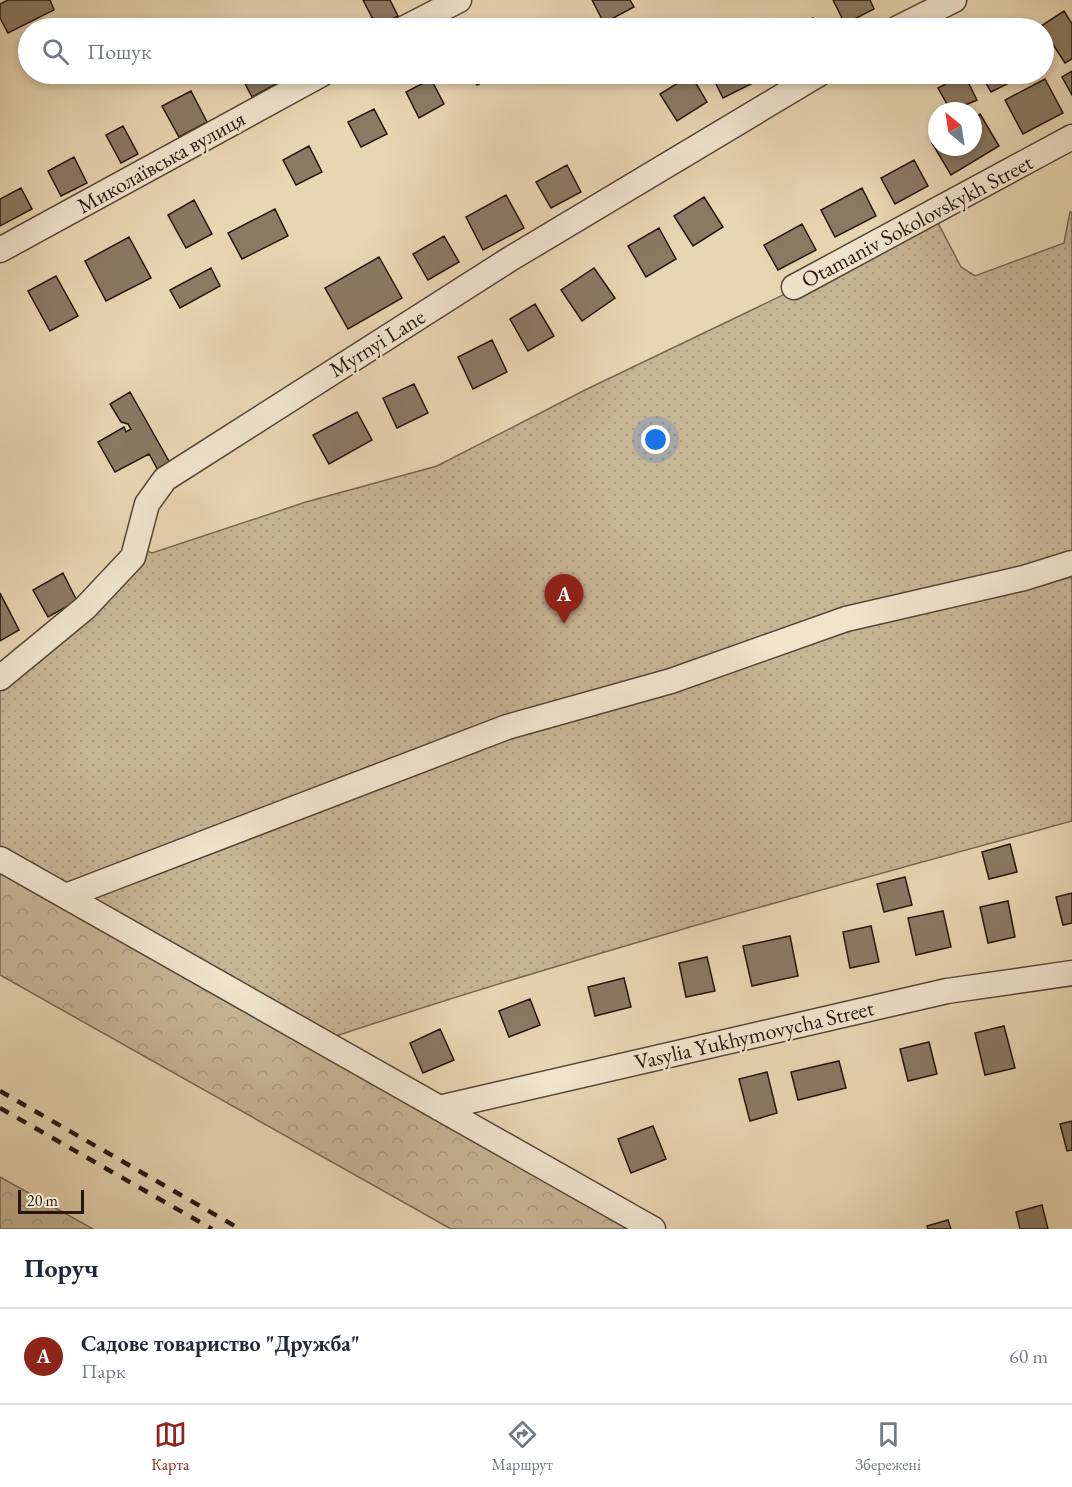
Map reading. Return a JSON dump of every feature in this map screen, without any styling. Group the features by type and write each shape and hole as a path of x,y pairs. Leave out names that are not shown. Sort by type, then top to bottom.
{"street":[{"path":"424,18 459,0"},
{"path":"918,18 954,0"},
{"name":"Миколаївська вулиця","path":"0,250 304,84"},
{"name":"Myrnyi Lane","path":"0,678 85,608 133,557 147,504 165,479 510,259 802,84"},
{"name":"Otamaniv Sokolovskykh Street","path":"794,287 1072,137"},
{"path":"66,896 507,727 672,681 846,619 1023,578 1072,563"},
{"path":"0,859 652,1229"},
{"name":"Vasylia Yukhymovycha Street","path":"439,1107 947,991 1072,973"}],"green space":[{"path":"1070,212 1072,212 1072,821 594,955 309,1045 0,866 0,664 142,549 152,553 306,502 437,466 585,390 937,221 961,267 975,276 1064,243"},
{"path":"0,866 631,1229 451,1229 0,975"},
{"path":"0,1177 93,1229 0,1229"}],"building":[{"path":"8,0 50,0 54,10 38,18 18,18 18,28 8,33 0,18 0,4"},
{"path":"363,0 390,0 398,16 394,18 372,18"},
{"path":"592,0 630,0 634,7 613,18 601,18"},
{"path":"833,0 870,0 874,9 857,18 842,18"},
{"path":"1064,11 1072,24 1072,59 1065,63 1054,46 1053,18"},
{"path":"1072,71 1072,95 1062,77"},
{"path":"245,84 276,84 252,97"},
{"path":"421,84 434,84 444,104 419,118 406,92"},
{"path":"676,84 696,84 707,102 677,121 660,94"},
{"path":"716,84 751,84 723,98"},
{"path":"945,84 969,84 977,100 972,102 946,102 938,88"},
{"path":"987,84 1007,84 991,92"},
{"path":"1035,84 1048,84 1063,113 1023,134 1005,100"},
{"path":"191,91 207,122 179,137 162,106"},
{"path":"374,109 387,134 361,147 348,122"},
{"path":"982,117 999,146 951,175 940,156 982,156"},
{"path":"123,126 138,154 121,163 106,135"},
{"path":"309,146 322,172 296,185 283,160"},
{"path":"74,157 87,183 61,196 48,171"},
{"path":"914,160 928,186 895,204 881,178"},
{"path":"567,165 581,192 551,208 536,182"},
{"path":"21,188 32,209 0,226 0,199"},
{"path":"862,188 876,216 835,237 821,210"},
{"path":"506,195 524,228 483,250 466,217"},
{"path":"704,197 723,227 693,246 674,216"},
{"path":"194,200 212,234 186,248 168,215"},
{"path":"275,209 288,236 242,259 228,233"},
{"path":"802,224 816,250 778,270 764,245"},
{"path":"659,228 676,259 646,277 628,246"},
{"path":"444,236 459,262 428,280 413,254"},
{"path":"129,237 151,278 106,301 85,261"},
{"path":"379,257 402,298 348,329 325,288"},
{"path":"211,268 220,286 180,308 170,290"},
{"path":"594,268 615,298 582,321 561,290"},
{"path":"56,276 78,316 50,331 28,291"},
{"path":"535,304 554,336 528,351 510,319"},
{"path":"492,340 507,372 473,389 458,357"},
{"path":"414,384 428,413 397,428 383,398"},
{"path":"130,392 170,463 158,470 149,454 115,472 98,442 124,427 126,432 131,429 128,424 121,422 110,404"},
{"path":"357,412 372,440 329,464 313,435"},
{"path":"63,573 77,601 48,617 33,590"},
{"path":"0,593 19,630 0,641"},
{"path":"1010,844 1017,872 989,879 982,852"},
{"path":"905,877 912,905 884,912 877,884"},
{"path":"1072,893 1072,923 1063,925 1056,897"},
{"path":"1008,901 1015,937 988,943 980,907"},
{"path":"943,911 951,947 916,955 908,918"},
{"path":"871,926 879,962 850,968 843,932"},
{"path":"790,936 798,976 752,986 743,946"},
{"path":"707,957 715,991 686,997 679,963"},
{"path":"624,978 631,1007 595,1016 588,987"},
{"path":"530,999 540,1025 509,1037 499,1011"},
{"path":"1004,1026 1015,1068 985,1075 975,1033"},
{"path":"440,1029 454,1060 423,1073 410,1043"},
{"path":"929,1042 937,1074 908,1081 900,1049"},
{"path":"839,1061 846,1088 798,1100 791,1072"},
{"path":"767,1072 777,1113 750,1121 739,1079"},
{"path":"1072,1121 1072,1150 1067,1151 1060,1124"},
{"path":"653,1126 666,1159 631,1173 618,1139"},
{"path":"1042,1205 1048,1229 1020,1229 1016,1212"},
{"path":"948,1220 951,1229 928,1229 927,1226"}],"railway":[{"path":"0,1091 240,1229"},
{"path":"0,1108 212,1229"}],"place":[{"name":"Садове товариство \"Дружба\"","path":"564,624"}]}
